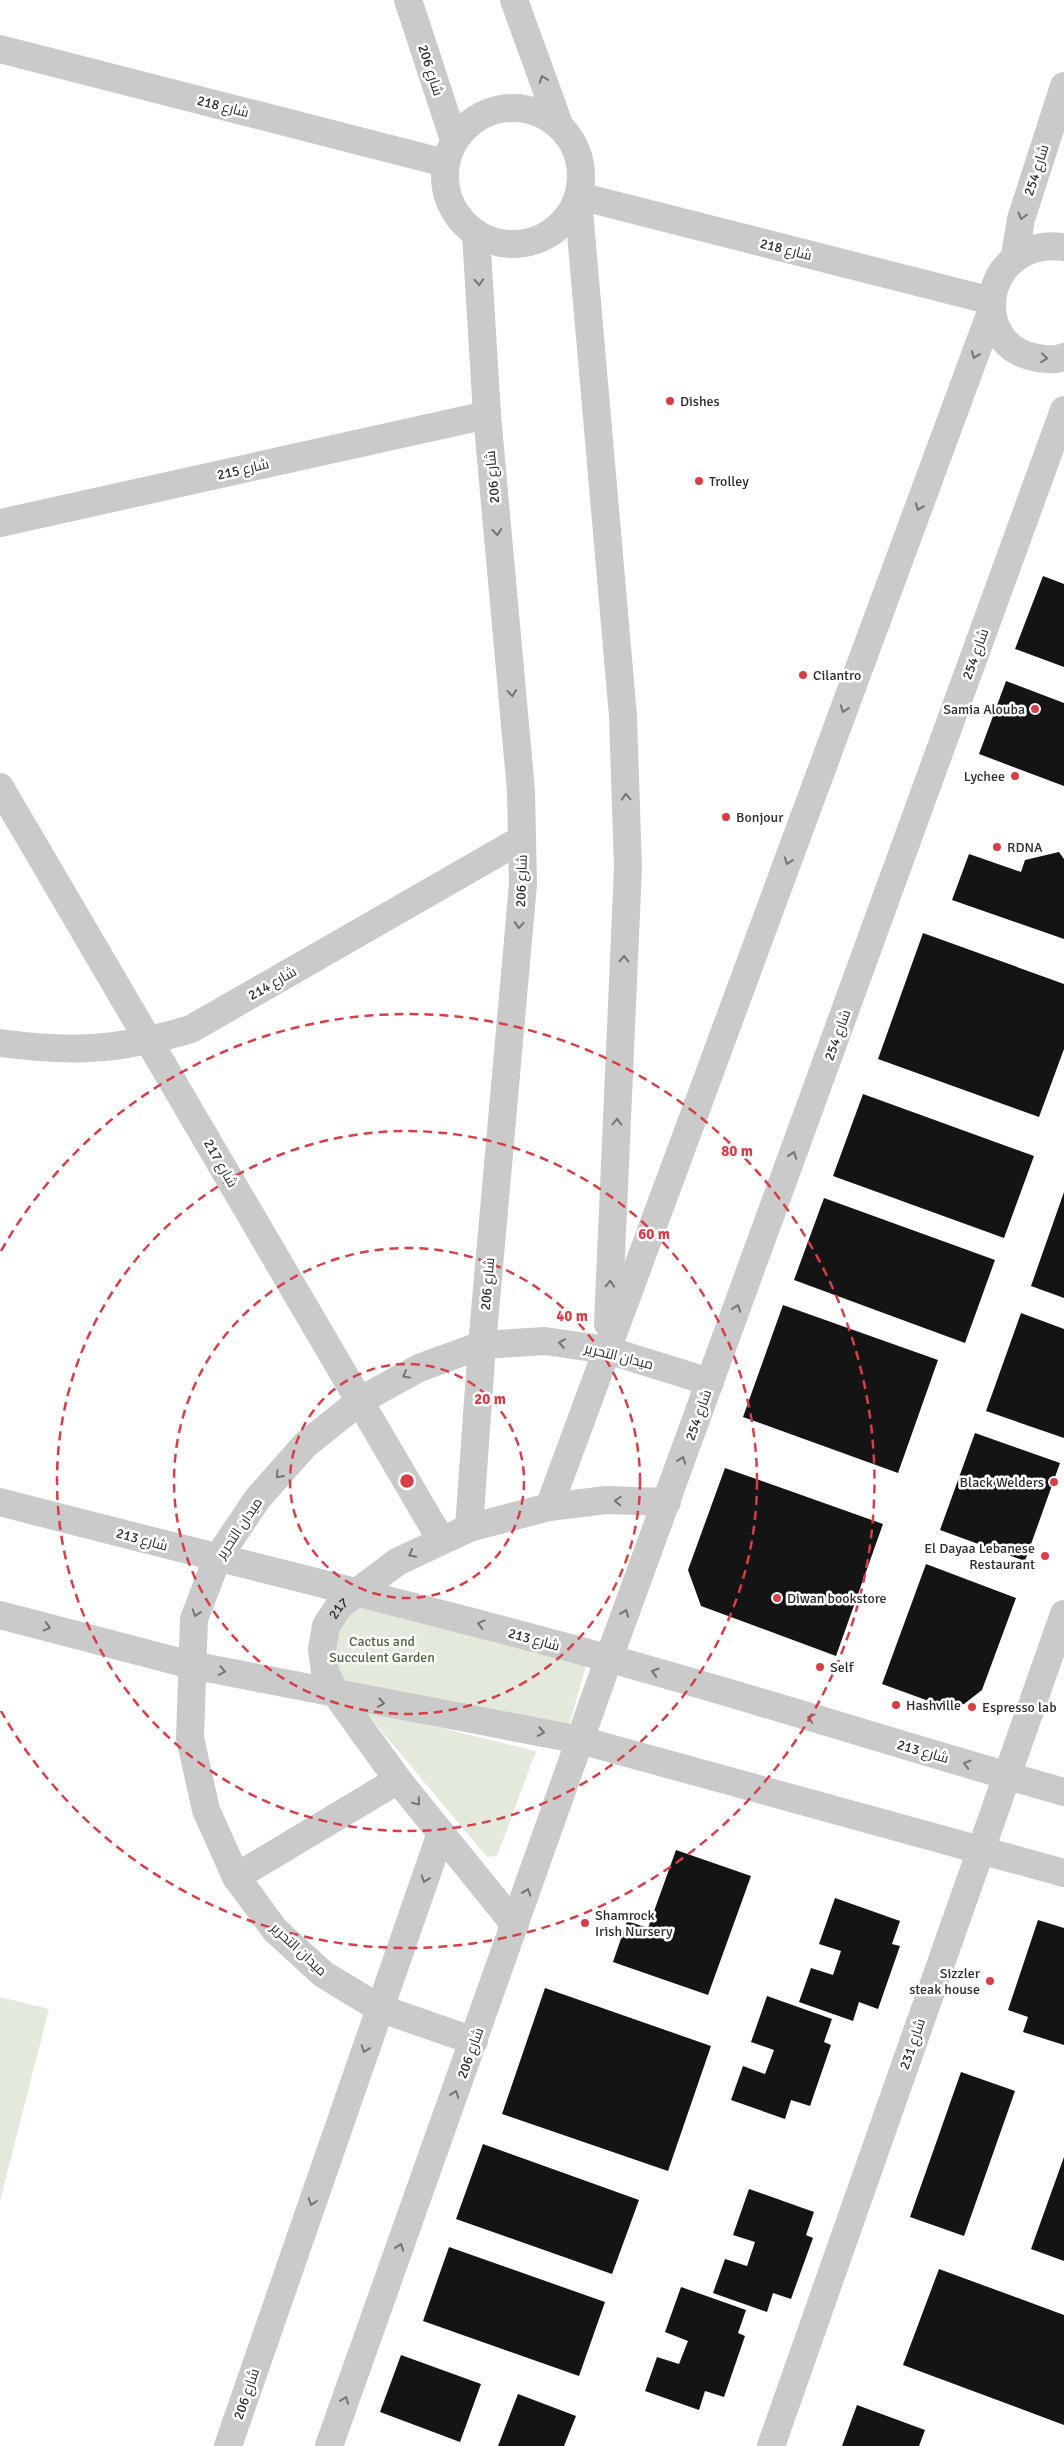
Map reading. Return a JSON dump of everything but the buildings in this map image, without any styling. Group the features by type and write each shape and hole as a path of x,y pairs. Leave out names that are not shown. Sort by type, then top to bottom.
{"street":[{"name":"شارع 206","path":"408,0 450,151"},
{"path":"514,0 560,124 572,140 580,158 582,177 579,198 623,716 628,868 607,1350"},
{"name":"شارع 218","path":"0,50 450,151"},
{"name":"شارع 254","path":"1015,256 1021,219 1064,86"},
{"path":"560,124 542,113 523,108 503,108 484,113 467,124 450,151 445,183 450,203 461,220 476,234 499,243 524,244 547,236 566,220 579,198"},
{"name":"شارع 218","path":"579,198 992,305"},
{"name":"شارع 206","path":"469,1528 482,1345 523,884 521,791 487,415 476,234"},
{"path":"549,1506 992,305 995,284 1003,268 1015,256 1031,248 1048,245 1064,247"},
{"path":"992,305 996,325 1004,338 1016,349 1029,356 1045,360 1064,358"},
{"name":"شارع 254","path":"608,1658 667,1502 1064,410"},
{"name":"شارع 215","path":"0,523 487,415"},
{"name":"شارع 217","path":"0,787 361,1400 441,1540"},
{"name":"شارع 214","path":"0,1043 74,1050 150,1041 191,1029 522,839"},
{"name":"ميدان التحرير","path":"474,2041 379,2008 316,1968 275,1930 236,1877 206,1810 190,1738 194,1619 217,1558 258,1498 305,1446 361,1400 419,1368 482,1345 545,1341 607,1350 710,1382"},
{"name":"217","path":"515,1925 398,1780 336,1694 325,1672 322,1649 326,1626 339,1606 397,1562 469,1528 549,1506 607,1500 667,1502"},
{"name":"شارع 213","path":"0,1502 217,1558 357,1591 608,1658 1064,1792"},
{"name":"شارع 231","path":"771,2446 1064,1614"},
{"path":"0,1615 191,1665 580,1740 1064,1873"},
{"name":"شارع 206","path":"329,2446 474,2041 608,1658"},
{"path":"236,1877 398,1780"},
{"name":"شارع 206","path":"228,2446 441,1833"}],"green space":[{"name":"Cactus and Succulent Garden","path":"362,1602 586,1666 569,1725 342,1681 334,1663 336,1640 343,1620"},
{"path":"363,1709 536,1751 497,1856 487,1857"},
{"path":"0,1997 49,2009 0,2201"}],"place":[{"name":"Dishes","path":"670,401"},
{"name":"Trolley","path":"699,481"},
{"name":"Cilantro","path":"803,675"},
{"name":"Samia Alouba","path":"1035,709"},
{"name":"Lychee","path":"1015,776"},
{"name":"Bonjour","path":"726,817"},
{"name":"RDNA","path":"997,847"},
{"name":"Black Welders","path":"1054,1482"},
{"name":"El Dayaa Lebanese Restaurant","path":"1045,1556"},
{"name":"Diwan bookstore","path":"777,1598"},
{"name":"Self","path":"820,1667"},
{"name":"Hashville","path":"896,1705"},
{"name":"Espresso lab","path":"972,1707"},
{"name":"Shamrock Irish Nursery","path":"585,1923"},
{"name":"Sizzler steak house","path":"990,1981"}]}
